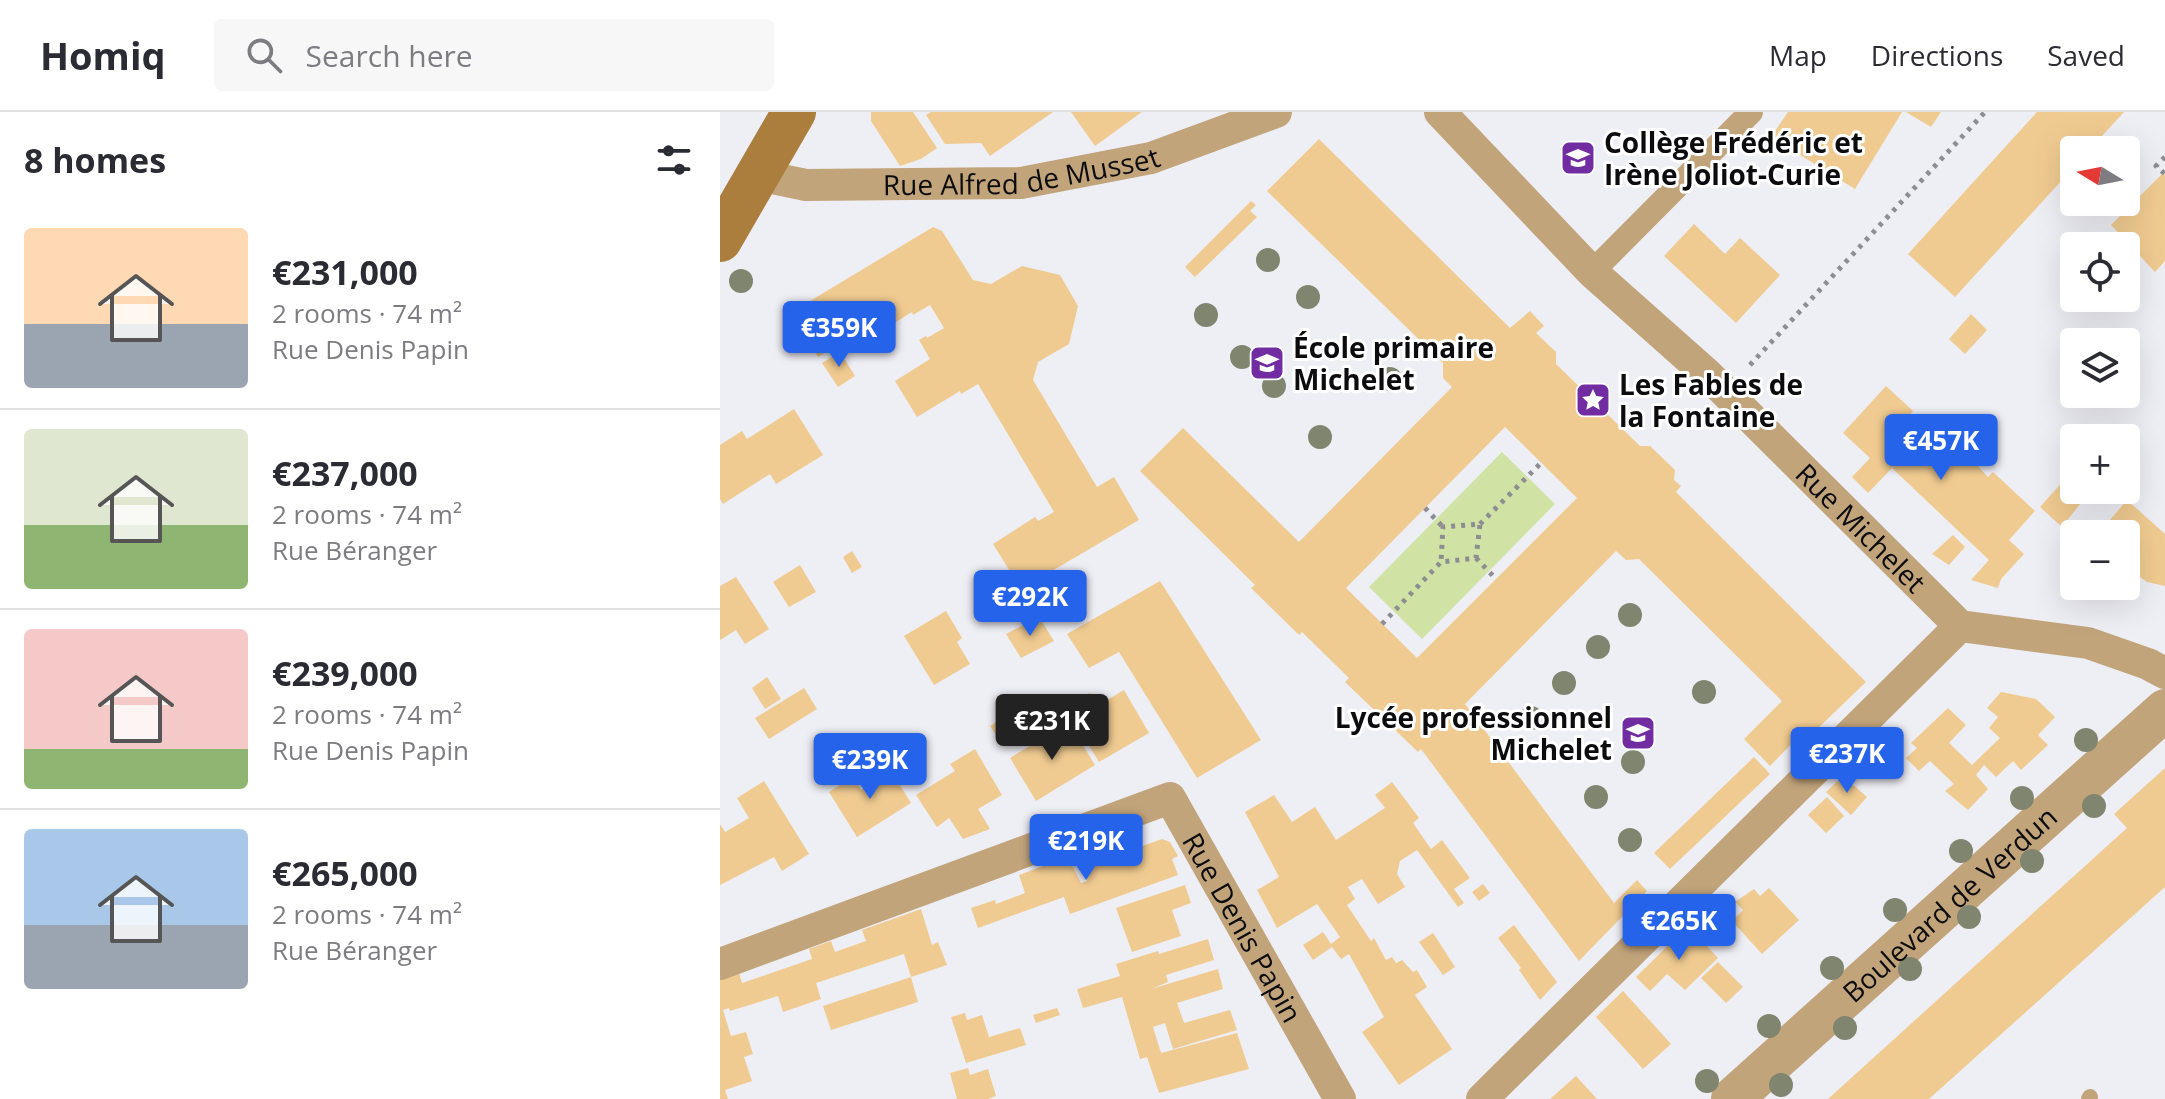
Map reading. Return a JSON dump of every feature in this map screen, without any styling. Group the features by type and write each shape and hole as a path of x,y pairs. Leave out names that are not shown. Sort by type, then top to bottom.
{"main road":[{"path":"720,240 794,112"}],"street":[{"name":"Rue Alfred de Musset","path":"757,175 806,185 1021,183 1151,158 1276,112"},
{"name":"Rue Michelet","path":"1440,112 1592,272 1724,392 1960,626"},
{"path":"1592,272 1751,112"},
{"path":"1482,1099 1960,626 2088,643 2165,673"},
{"name":"Boulevard de Verdun","path":"1732,1099 2165,710"},
{"name":"Rue Denis Papin","path":"720,964 1170,798 1340,1099"}],"path":[{"path":"1724,392 1985,112"},
{"path":"2165,157 2156,166 2165,174"},
{"path":"1476,558 1480,524 1541,463"},
{"path":"1425,508 1443,527 1441,562"},
{"path":"1443,527 1480,524"},
{"path":"1382,624 1441,562 1476,558"},
{"path":"1476,558 1496,579"}],"green space":[{"path":"1502,452 1555,504 1422,639 1369,587"}],"building":[{"path":"871,112 913,112 937,148 921,159 900,166 871,121"},
{"path":"931,112 1053,112 990,156 981,143 945,144 926,115"},
{"path":"1071,112 1142,112 1095,146"},
{"path":"1788,112 1902,112 1855,189 1771,137"},
{"path":"1906,112 1941,112 1931,127"},
{"path":"2037,112 2124,112 2102,136 2060,136 2060,182 1955,297 1908,254"},
{"path":"1319,139 1510,328 1530,311 1544,326 1536,333 1556,352 1556,364 1640,446 1650,446 1675,470 1674,480 1681,486 1676,492 1866,682 1813,733 1808,727 1770,766 1744,739 1782,701 1639,559 1626,560 1616,551 1465,704 1614,903 1637,880 1647,891 1579,961 1421,749 1418,752 1345,682 1349,678 1251,588 1255,585 1140,471 1183,428 1299,542 1452,387 1443,378 1443,363 1267,191","holes":["1505,427 1577,498 1417,658 1346,588"]},
{"path":"2165,171 2165,261 2155,272 2140,256 2140,232 2118,232 2111,225 2120,216 2140,216 2140,196"},
{"path":"1251,201 1256,205 1250,211 1257,217 1195,277 1185,267"},
{"path":"1694,224 1725,254 1740,238 1780,275 1736,323 1664,256"},
{"path":"933,227 942,231 973,280 991,284 1022,266 1060,275 1078,306 1069,344 1038,362 1033,380 1097,487 1114,477 1139,520 1021,589 993,544 1035,517 1038,521 1054,512 978,384 961,394 960,391 917,417 895,381 930,359 919,340 944,328 930,305 913,315 912,312 869,339 864,330 818,357 790,313"},
{"path":"1971,314 1987,330 1965,354 1949,339"},
{"path":"840,352 855,376 838,387 822,363"},
{"path":"1886,386 1913,411 1908,417 1947,454 1951,450 1968,466 1973,461 1988,477 1993,472 2035,511 2009,540 2024,554 2001,579 1998,588 1971,580 1989,560 1892,468 1868,493 1852,477 1870,458 1843,433"},
{"path":"794,409 823,455 776,484 770,474 723,504 720,499 720,445 742,431 747,439"},
{"path":"2060,485 2060,504 2080,504 2067,520 2060,520 2060,525 2040,507"},
{"path":"2124,504 2131,504 2165,534 2165,586 2140,577 2140,520 2110,520"},
{"path":"1953,535 1965,547 1949,565 1932,554"},
{"path":"852,551 862,567 852,573 843,557"},
{"path":"800,565 816,592 789,607 773,582"},
{"path":"736,577 769,629 745,644 736,630 720,640 720,586"},
{"path":"1160,581 1261,740 1197,778 1119,652 1089,668 1067,634"},
{"path":"946,611 962,638 957,642 970,664 934,685 904,636"},
{"path":"1039,617 1054,641 1021,658 1006,634"},
{"path":"767,677 781,699 765,709 752,688"},
{"path":"804,688 817,709 769,739 755,718"},
{"path":"1124,690 1149,733 1099,762 1065,707 1090,693 1095,701 1099,698 1102,703"},
{"path":"2001,692 2036,699 2055,717 2038,735 2048,745 2021,770 2013,761 1996,777 1984,765 1976,775 1988,789 1968,810 1945,791 1954,784 1930,761 1919,771 1906,758 1917,748 1911,743 1948,708 1966,725 1949,743 1972,765 2000,738 1989,728 1998,717 1987,708"},
{"path":"1003,718 1014,737 1002,744 990,726"},
{"path":"1069,722 1095,765 1036,801 1010,758"},
{"path":"975,749 1002,795 978,809 990,829 963,839 949,818 937,827 916,795 955,771 950,764"},
{"path":"1754,757 1770,774 1670,869 1654,853"},
{"path":"888,766 911,803 857,837 829,792 853,777 861,790 875,781 873,776"},
{"path":"2165,768 2165,887 1929,1099 1828,1099 2127,828 2114,814"},
{"path":"1843,776 1867,797 1851,815 1826,792"},
{"path":"764,781 809,854 782,871 774,857 720,885 720,824 725,832 749,818 737,798"},
{"path":"1392,782 1419,818 1413,823 1431,849 1442,840 1470,878 1454,889 1464,903 1458,907 1417,850 1400,861 1397,874 1405,887 1378,904 1362,879 1348,887 1355,899 1347,905 1371,941 1374,938 1386,960 1392,957 1396,963 1402,960 1413,972 1417,970 1427,987 1415,995 1452,1049 1399,1085 1362,1032 1384,1017 1349,954 1341,959 1332,947 1313,960 1303,945 1323,932 1331,944 1340,937 1317,904 1277,928 1257,890 1279,877 1245,812 1274,795 1292,822 1315,807 1336,840 1385,808 1375,795"},
{"path":"1827,797 1844,816 1826,833 1808,815"},
{"path":"1162,839 1170,842 1178,856 1172,859 1178,875 1070,914 1064,897 978,928 971,908 995,900 996,904 1025,893 1019,875 1057,861 1059,865 1070,861 1081,883 1087,881 1084,870 1098,862"},
{"path":"1483,884 1490,893 1479,901 1472,892"},
{"path":"1185,885 1191,903 1172,910 1181,936 1132,952 1116,908"},
{"path":"1769,888 1799,920 1762,954 1732,921 1743,910 1735,902 1754,889 1760,896"},
{"path":"921,909 932,945 938,942 947,965 911,977 904,954 816,983 821,999 783,1012 778,996 730,1011 729,1008 723,1010 731,1036 746,1032 753,1054 744,1057 752,1081 725,1090 728,1099 720,1099 720,980 739,973 742,983 812,959 809,949 831,941 835,952 866,941 862,930"},
{"path":"1514,925 1557,982 1540,1000 1498,938"},
{"path":"1688,926 1718,958 1685,990 1667,974 1650,991 1636,977"},
{"path":"1433,933 1455,967 1443,975 1419,942"},
{"path":"1208,939 1214,960 1166,975 1168,982 1151,989 1218,969 1223,989 1177,1003 1184,1023 1230,1010 1237,1030 1173,1049 1165,1023 1153,1027 1161,1053 1237,1033 1249,1069 1159,1093 1147,1057 1140,1059 1122,997 1083,1008 1077,989 1120,976 1116,964"},
{"path":"1718,962 1743,987 1726,1003 1701,978"},
{"path":"911,977 918,1002 831,1030 823,1006"},
{"path":"1623,991 1671,1044 1643,1069 1596,1017"},
{"path":"1057,1008 1060,1015 1036,1023 1033,1015"},
{"path":"965,1013 967,1020 982,1015 989,1037 1020,1028 1026,1045 966,1063 951,1017"},
{"path":"968,1068 970,1075 988,1069 996,1096 957,1099 950,1073"},
{"path":"1576,1076 1597,1099 1550,1099"}],"place":[{"name":"Collège Frédéric et Irène Joliot-Curie","path":"1578,158"},
{"name":"École primaire Michelet","path":"1267,363"},
{"name":"Les Fables de la Fontaine","path":"1593,400"},
{"name":"Lycée professionnel Michelet","path":"1638,733"}]}
